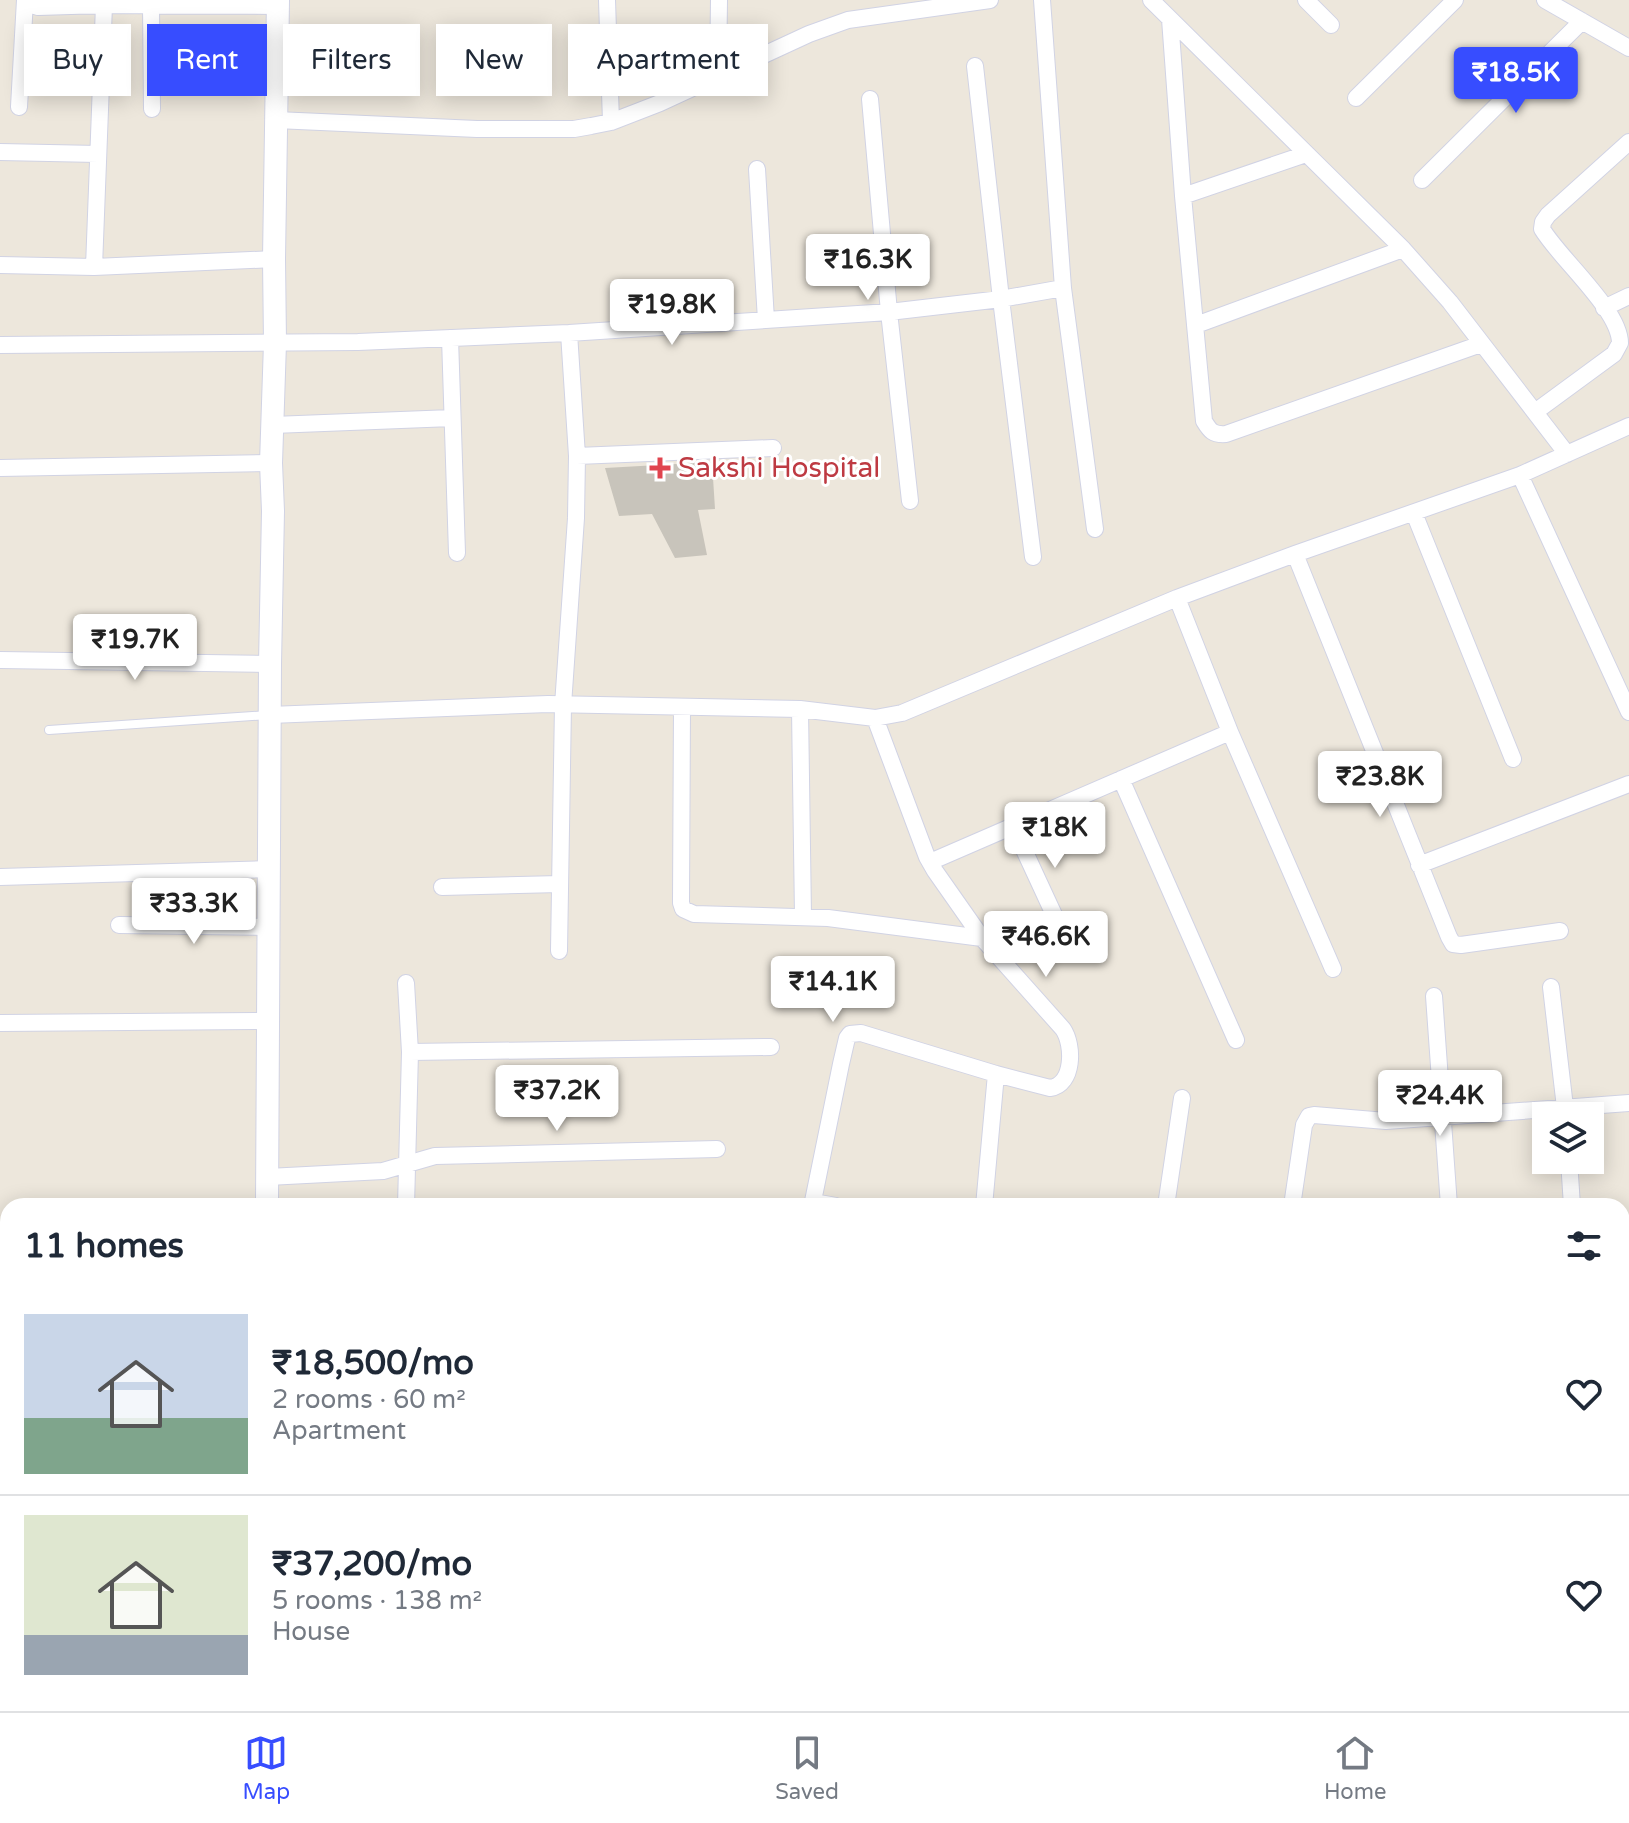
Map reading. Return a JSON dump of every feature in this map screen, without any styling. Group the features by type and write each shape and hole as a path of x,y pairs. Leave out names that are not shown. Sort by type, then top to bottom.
{"main road":[{"path":"267,1198 271,463 278,3"}],"street":[{"path":"19,107 25,0 38,7 278,3"},
{"path":"607,0 611,122"},
{"path":"719,0 719,24"},
{"path":"768,53 848,20 990,0"},
{"path":"1042,0 1063,288 1095,529"},
{"path":"1151,0 1403,249 1450,302 1567,454"},
{"path":"1306,0 1331,25"},
{"path":"1356,98 1455,0"},
{"path":"1545,0 1629,48"},
{"path":"94,267 104,5"},
{"path":"151,5 152,109"},
{"path":"1170,19 1204,421 1210,431 1217,435 1239,429 1481,344"},
{"path":"1422,180 1582,21"},
{"path":"975,66 1033,557"},
{"path":"276,120 477,129 574,129 611,122 675,96"},
{"path":"870,99 910,501"},
{"path":"1535,412 1614,354 1620,343 1618,326 1542,229 1548,215 1629,142"},
{"path":"0,152 98,154"},
{"path":"1183,196 1306,154"},
{"path":"757,169 766,320"},
{"path":"1196,325 1403,249"},
{"path":"0,265 94,267 274,259"},
{"path":"0,345 275,343 569,333 889,312 1001,299 1063,288"},
{"path":"1604,308 1629,296"},
{"path":"559,951 563,705 576,518 577,456 569,333"},
{"path":"450,338 457,553"},
{"path":"273,425 452,418"},
{"path":"270,715 563,705 800,709 875,718 902,713 1177,598 1520,475 1629,426"},
{"path":"577,456 773,448"},
{"path":"0,468 271,463"},
{"path":"1520,475 1629,712"},
{"path":"1414,513 1513,759"},
{"path":"1295,554 1453,944 1560,931"},
{"path":"1177,598 1230,732 1333,969"},
{"path":"0,660 270,664"},
{"path":"682,708 681,903 688,913 803,916 982,938"},
{"path":"800,709 803,916"},
{"path":"813,1198 850,1034 861,1033 1050,1088 1064,1082 1071,1046 1063,1029 982,938 930,862 875,718"},
{"path":"930,862 1230,732"},
{"path":"1121,779 1236,1040"},
{"path":"1419,865 1629,784"},
{"path":"1013,826 1062,932"},
{"path":"0,877 269,869"},
{"path":"442,887 560,884"},
{"path":"119,925 269,927"},
{"path":"406,983 410,1052 406,1198"},
{"path":"1551,987 1565,1102"},
{"path":"1434,996 1449,1198"},
{"path":"0,1023 269,1021"},
{"path":"410,1052 771,1047"},
{"path":"985,1198 996,1074"},
{"path":"1167,1198 1182,1098"},
{"path":"1604,1107 1629,1103"},
{"path":"1293,1198 1304,1125 1309,1116 1386,1121 1532,1114"},
{"path":"268,1177 383,1171 435,1156 717,1149"},
{"path":"1570,1174 1571,1198"}],"lane":[{"path":"49,730 270,715"}],"building":[{"path":"712,462 715,509 698,510 707,555 675,558 652,514 619,516 605,468"}],"place":[{"name":"Sakshi Hospital","path":"660,468"}]}
